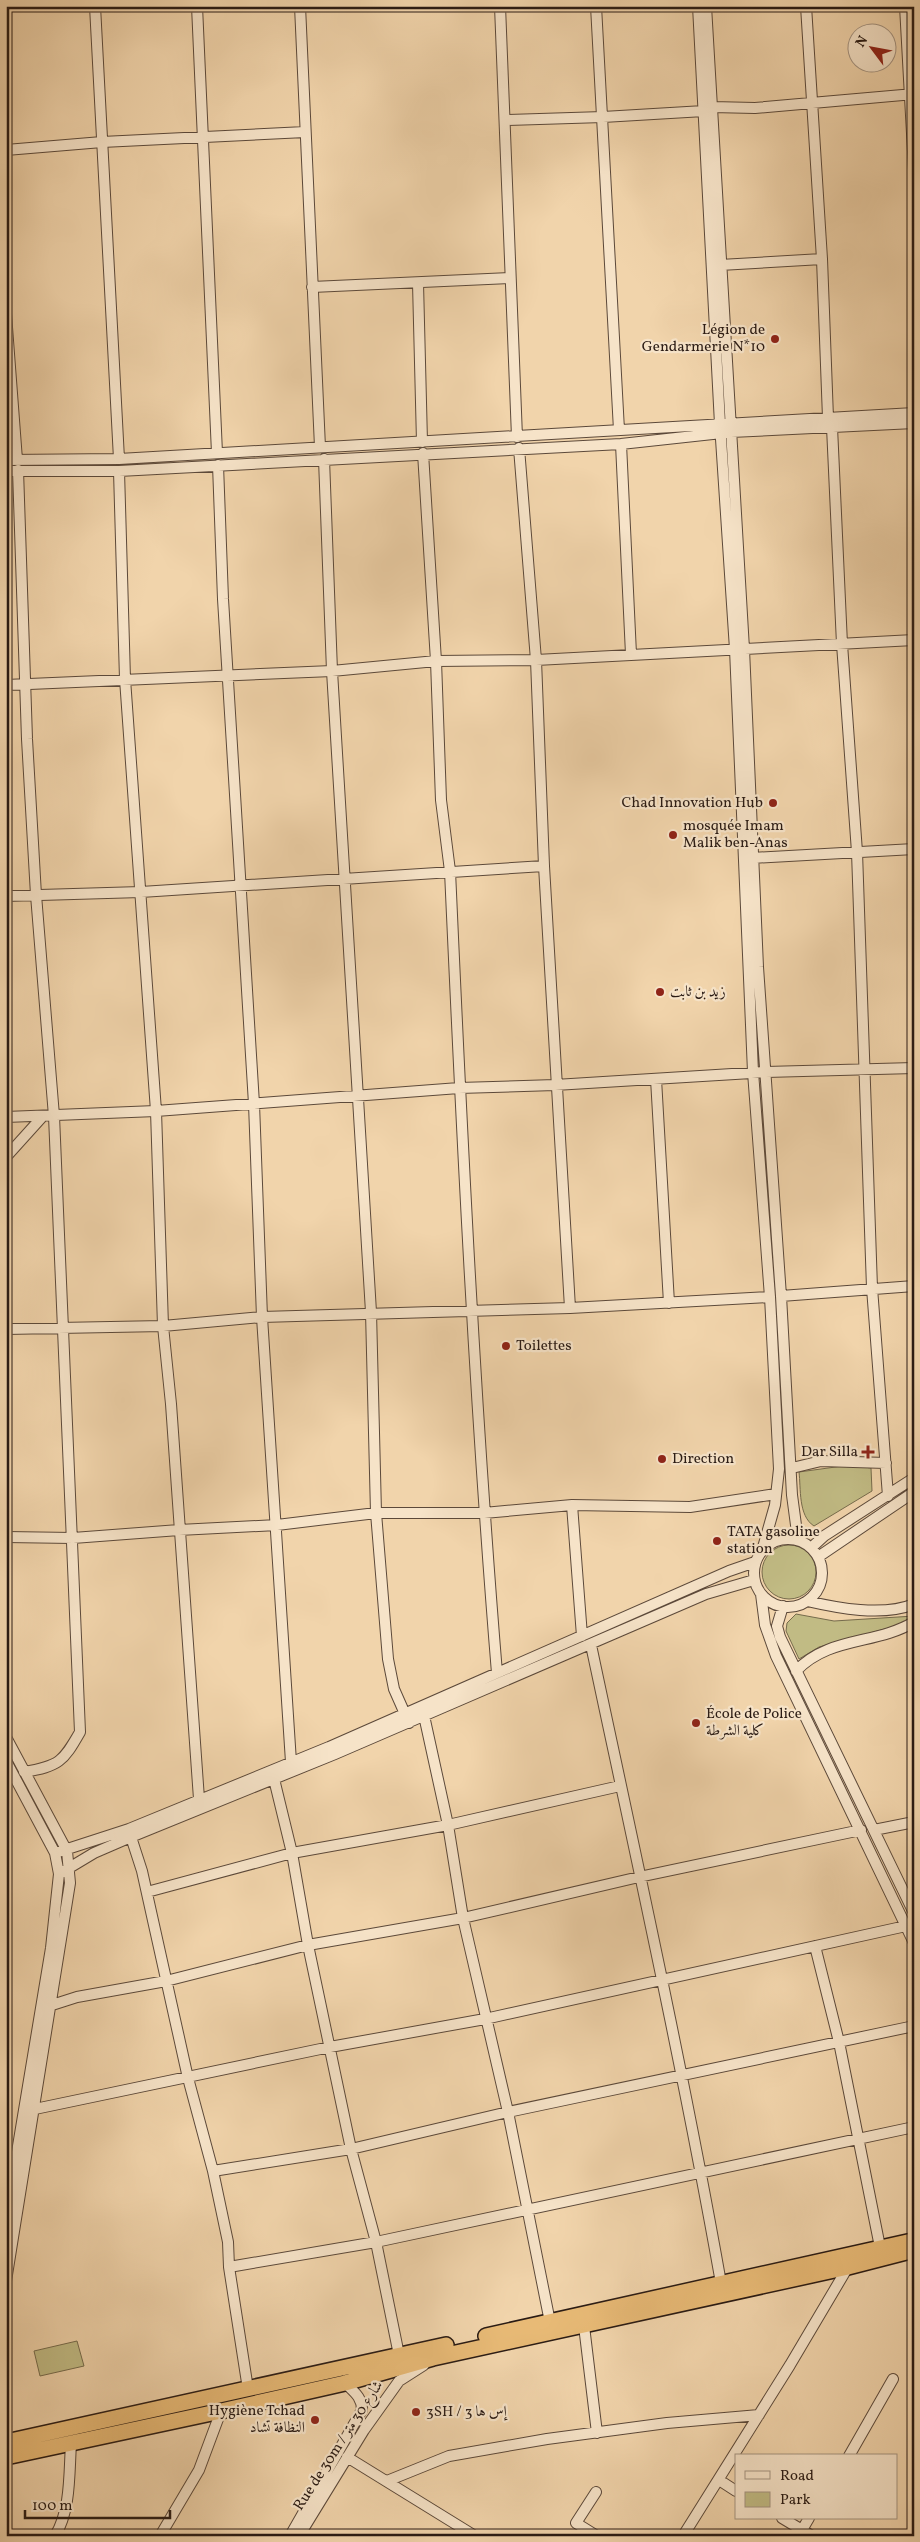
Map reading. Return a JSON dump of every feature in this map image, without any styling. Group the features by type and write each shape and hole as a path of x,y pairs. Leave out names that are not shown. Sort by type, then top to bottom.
{"highway":[{"path":"6,2442 914,2240"},
{"path":"6,2457 221,2412 345,2383 433,2358 848,2267 914,2250"}],"street":[{"path":"95,6 119,459"},
{"path":"197,6 217,453"},
{"path":"300,6 320,447"},
{"path":"500,6 506,120 517,437"},
{"path":"596,6 619,430"},
{"path":"698,6 720,265 726,428"},
{"path":"706,6 708,109 761,1021 781,1296 792,1495 798,1540"},
{"path":"806,6 810,103 822,260 842,644 857,852 872,1288 888,1496"},
{"path":"905,6 912,94 914,170"},
{"path":"506,120 603,117 708,109 755,108 912,94"},
{"path":"6,150 102,142 305,132"},
{"path":"720,265 822,260"},
{"path":"312,287 510,278"},
{"path":"418,282 423,448 436,661 441,800 450,871 471,1309 484,1513 497,1673"},
{"path":"6,314 18,465 25,684 63,1328 80,1732 62,1761 46,1768 24,1772"},
{"path":"6,460 18,465 119,471 324,458 517,437 619,430 726,428 830,422 914,413"},
{"path":"830,422 914,423"},
{"path":"6,471 18,465 320,447 519,448 621,444 726,428"},
{"path":"621,444 630,654"},
{"path":"519,448 536,660 544,866 570,1308"},
{"path":"324,458 332,671 371,1312 376,1513 388,1659 394,1689 406,1718"},
{"path":"218,465 228,674 254,1104 262,1316 291,1762"},
{"path":"119,471 125,679 156,1111 163,1326 171,1404 199,1799"},
{"path":"6,685 332,671 436,661 536,660 914,640"},
{"path":"739,649 753,1072 770,1297 779,1469 770,1525 762,1551 755,1562 754,1580 761,1594 762,1611 770,1641 914,1943"},
{"path":"752,858 914,849"},
{"path":"6,896 141,892 240,885 345,881 450,871 544,866"},
{"path":"6,1117 156,1111 460,1088 656,1079 753,1072 914,1068"},
{"path":"656,1079 669,1303"},
{"path":"6,1109 18,1117"},
{"path":"6,1158 49,1116"},
{"path":"781,1296 914,1286"},
{"path":"6,1329 163,1326 262,1316 471,1309 570,1308 770,1297"},
{"path":"792,1468 821,1461 886,1463"},
{"path":"811,1548 824,1536 914,1478"},
{"path":"818,1557 914,1492"},
{"path":"6,1537 73,1538 277,1525 376,1513 484,1513 572,1505 690,1507 776,1494"},
{"path":"572,1505 582,1636"},
{"path":"761,1594 775,1604 783,1606 799,1605 807,1601 819,1586 822,1576 818,1557 811,1548 798,1540 778,1540 762,1551"},
{"path":"423,1711 497,1673 729,1571 755,1562"},
{"path":"55,1854 129,1829 291,1762 591,1645 706,1594 754,1580"},
{"path":"807,1601 840,1609 893,1609 914,1604"},
{"path":"783,1606 779,1616 778,1632 914,1913"},
{"path":"796,1671 813,1655 831,1647 889,1632 914,1622"},
{"path":"591,1645 661,1980 684,2076 721,2283"},
{"path":"423,1711 448,1825 463,1918 508,2112 550,2322"},
{"path":"59,1874 70,1866 132,1837 274,1779 406,1718"},
{"path":"6,1737 67,1851 70,1866 70,1897 6,2281"},
{"path":"6,1760 55,1854 59,1874 51,1948 6,2218"},
{"path":"274,1779 292,1853 308,1945 351,2148 376,2242 399,2355"},
{"path":"147,1892 292,1853 448,1825 620,1786"},
{"path":"874,1830 914,1822"},
{"path":"52,2005 77,1998 166,1981 308,1945 463,1918 639,1876 861,1830"},
{"path":"132,1837 147,1892 188,2078 213,2171 228,2242 229,2267 248,2389"},
{"path":"35,2109 330,2047 485,2019 906,1926"},
{"path":"815,1946 839,2042 860,2139 880,2247"},
{"path":"213,2171 351,2148 508,2112 914,2026"},
{"path":"28,2083 39,2083"},
{"path":"229,2267 376,2242 914,2127"},
{"path":"683,2536 759,2415 848,2267"},
{"path":"584,2326 597,2434"},
{"name":"Rue de 30m / شارع 30 متر","path":"298,2536 347,2456 399,2381 433,2358"},
{"path":"850,2454 894,2379"},
{"path":"290,2536 360,2415 362,2402 345,2383"},
{"path":"160,2536 199,2470 221,2412"},
{"path":"387,2481 449,2456 547,2439 597,2434 666,2423 759,2415"},
{"path":"55,2536 64,2510 68,2487 71,2444"},
{"path":"347,2456 475,2536"},
{"path":"719,2480 735,2490"},
{"path":"596,2492 576,2523 597,2536"},
{"path":"785,2520 812,2536"},
{"path":"802,2530 808,2520"}],"green space":[{"path":"850,1465 871,1468 872,1491 814,1526 805,1516 803,1509 799,1472"},
{"path":"784,1545 794,1545 804,1549 812,1557 816,1572 812,1587 804,1595 794,1599 784,1599 774,1595 766,1587 762,1577 762,1567 766,1557 774,1549"},
{"path":"796,1614 834,1621 914,1616 903,1624 819,1647 799,1659 786,1631 787,1623"},
{"path":"77,2341 84,2366 40,2376 34,2351"}],"place":[{"name":"Légion de Gendarmerie N*10","path":"775,339"},
{"name":"Chad Innovation Hub","path":"773,803"},
{"name":"mosquée Imam Malik ben-Anas","path":"673,835"},
{"name":"زيد بن ثابت","path":"660,992"},
{"name":"Toilettes","path":"506,1346"},
{"name":"Dar Silla","path":"868,1452"},
{"name":"Direction","path":"662,1459"},
{"name":"TATA gasoline station","path":"717,1541"},
{"name":"École de Police كلية الشرطة","path":"696,1723"},
{"name":"3SH / 3 إس ها","path":"416,2412"},
{"name":"Hygiène Tchad النظافة تشاد","path":"315,2420"}]}
